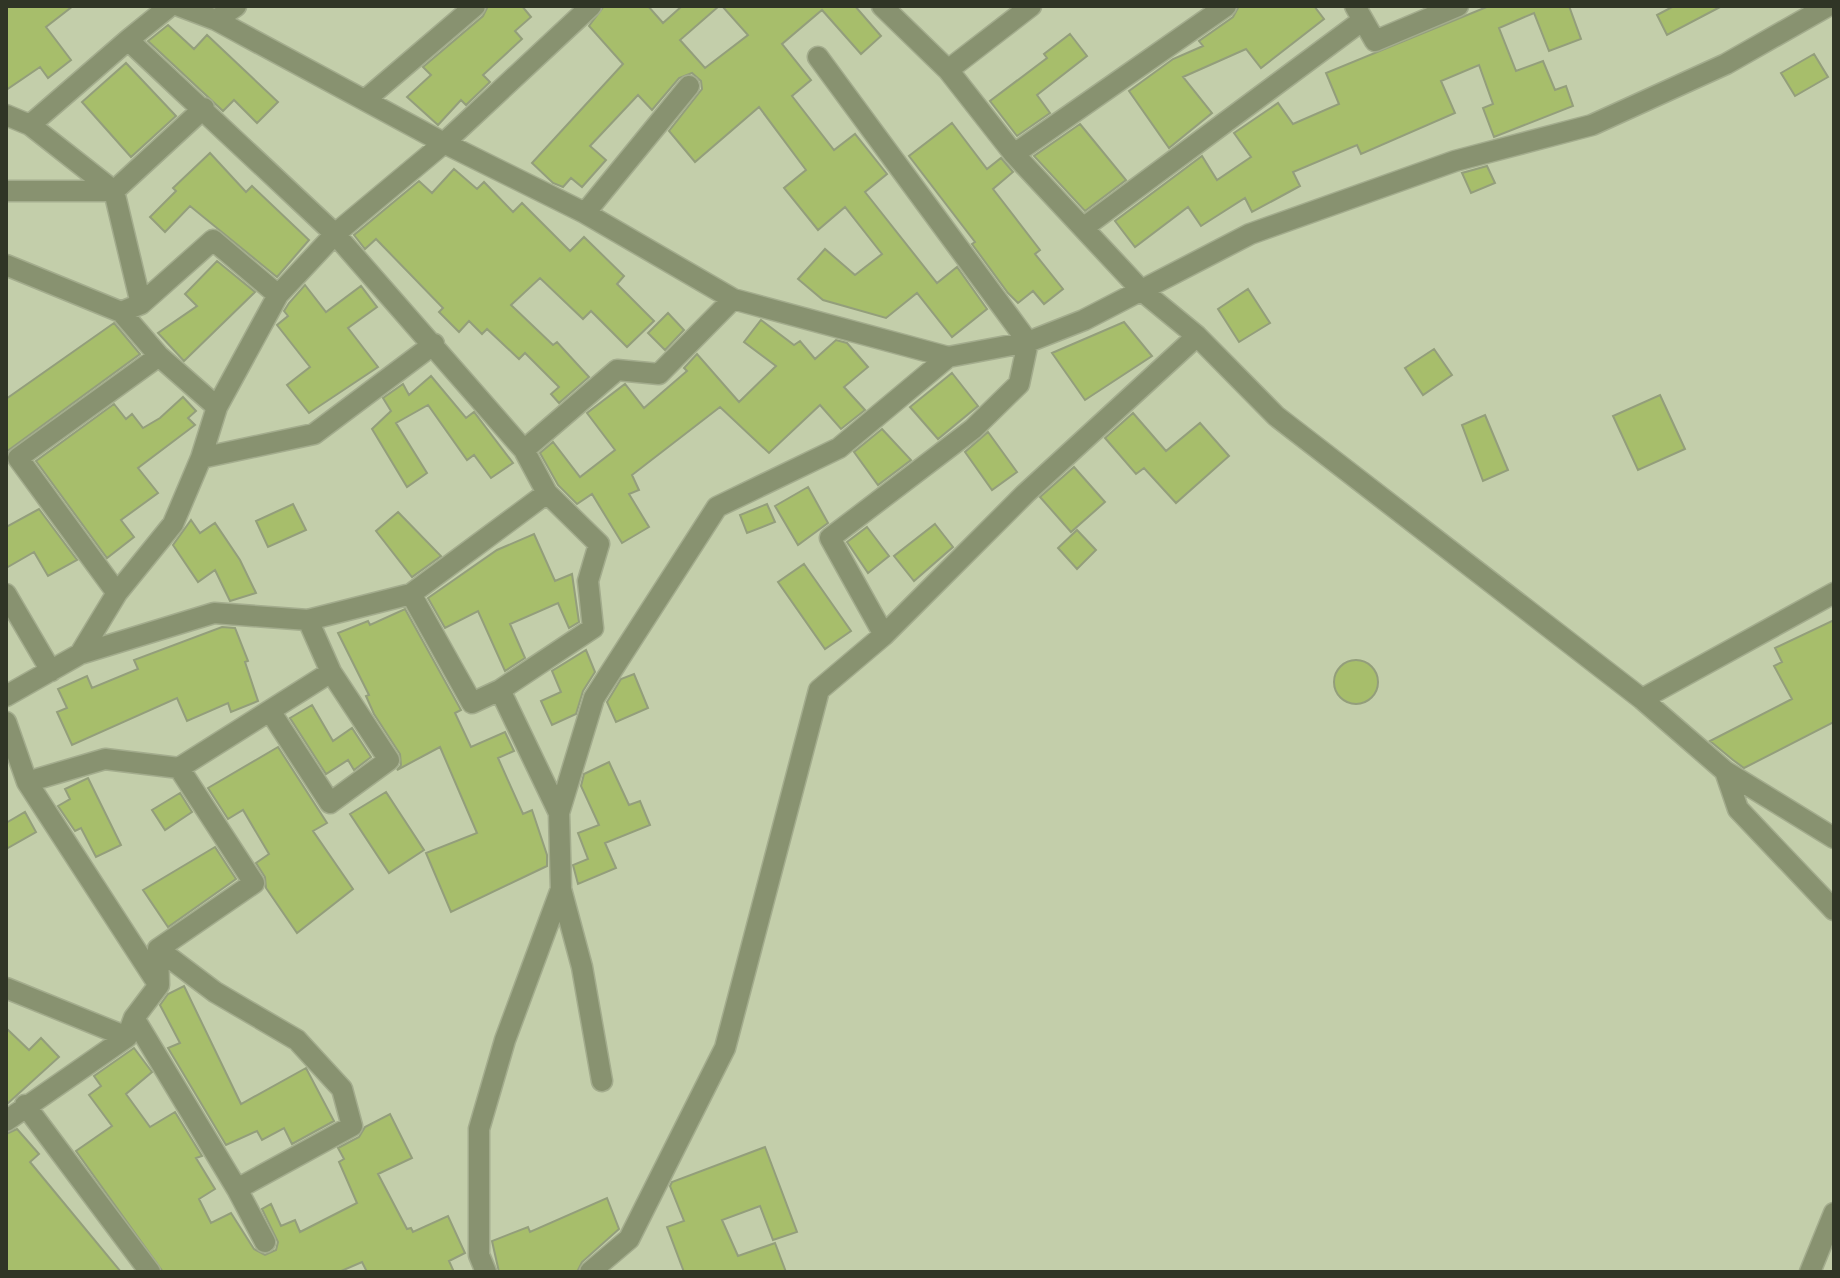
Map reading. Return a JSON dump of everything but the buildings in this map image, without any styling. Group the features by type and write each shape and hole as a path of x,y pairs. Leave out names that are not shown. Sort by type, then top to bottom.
{"street":[{"path":"30,125 170,6"},
{"path":"179,6 216,20 444,143 585,213 733,299 948,357 1028,342 1084,320 1250,234 1455,161 1592,125 1726,64 1828,6"},
{"path":"216,20 236,6"},
{"path":"365,100 475,6"},
{"path":"80,654 117,593 173,524 201,458 217,407 278,295 335,234 444,143 591,6"},
{"path":"882,6 948,70 1014,154 1141,290 1197,336 1276,416 1642,699 1725,771 1834,838"},
{"path":"948,70 1031,6"},
{"path":"1014,154 1226,6"},
{"path":"1083,228 1359,13 1375,41 1458,6"},
{"path":"128,40 335,234 524,450 547,493 599,544 588,581 593,628 500,690 472,703 411,594"},
{"path":"818,57 1028,342 1019,384 973,429 830,538 884,635"},
{"path":"585,213 689,86"},
{"path":"6,191 114,191 204,108"},
{"path":"6,115 30,125 114,191 131,308 159,356 217,407"},
{"path":"131,308 213,240 278,295"},
{"path":"6,265 131,308"},
{"path":"524,450 617,370 659,374 733,299"},
{"path":"590,1272 629,1239 725,1048 819,690 884,635 1026,493 1197,336"},
{"path":"201,458 314,434 434,344"},
{"path":"117,593 18,458 159,356"},
{"path":"602,1081 582,967 561,889 559,813 594,698 717,507 839,448 948,357"},
{"path":"6,696 80,654 214,613 308,620 411,594 547,493"},
{"path":"1642,699 1834,593"},
{"path":"6,594 51,671"},
{"path":"270,711 330,803 389,760 331,672 308,620"},
{"path":"27,782 105,759 179,768 331,672"},
{"path":"500,690 559,813"},
{"path":"6,722 27,782 159,985"},
{"path":"158,949 254,883 179,768"},
{"path":"1725,771 1738,809 1834,910"},
{"path":"486,1272 479,1255 479,1129 505,1040 561,889"},
{"path":"6,1121 131,1027 159,985 158,949"},
{"path":"158,949 215,992 297,1040 342,1089 352,1126 237,1189"},
{"path":"6,988 131,1027 237,1189 265,1242"},
{"path":"25,1105 150,1272"},
{"path":"1810,1272 1834,1213"}]}
